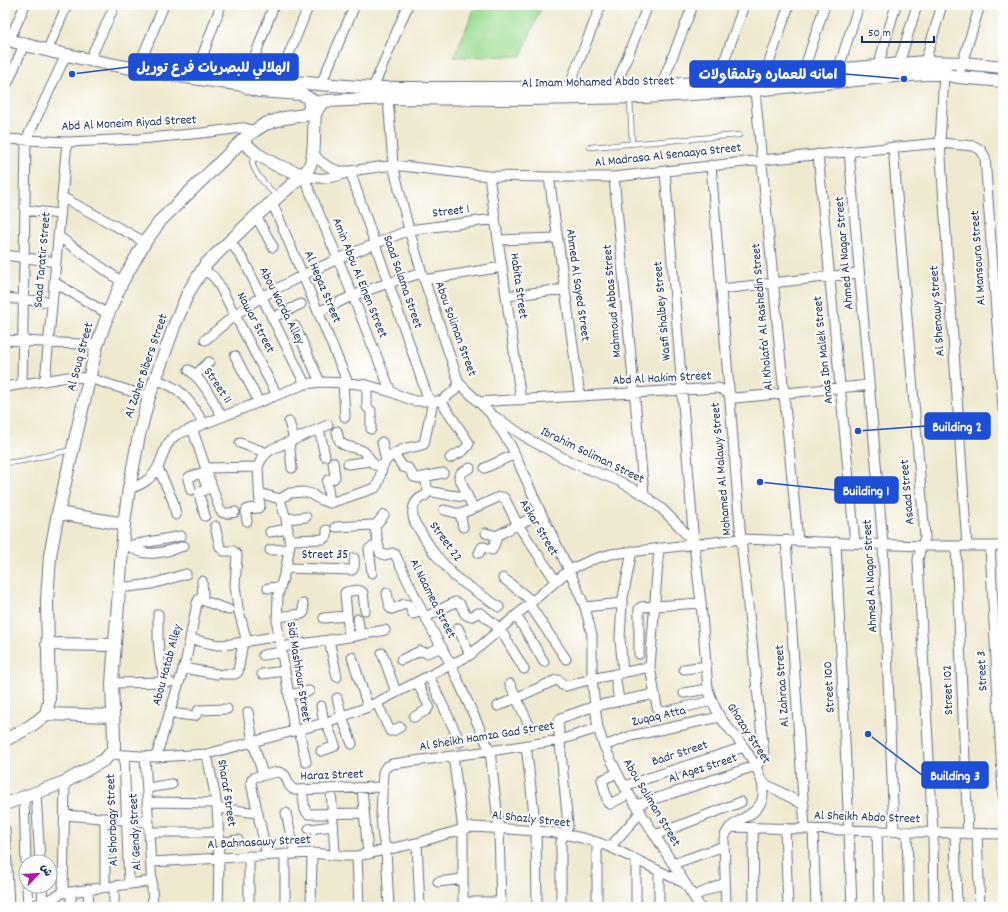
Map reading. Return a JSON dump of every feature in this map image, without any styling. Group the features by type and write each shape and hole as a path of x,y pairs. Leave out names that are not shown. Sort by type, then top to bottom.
{"main road":[{"name":"Al Imam Mohamed Abdo Street","path":"7,40 89,61 137,70 244,85 259,91 302,94 316,103 326,101 388,98 524,99 630,97 755,90 926,74 944,74 958,77 1003,81"},
{"name":"Al Imam Mohamed Abdo Street","path":"244,85 260,81 278,81 373,88 615,88 717,82 925,62 963,63 1003,67"},
{"path":"309,99 310,107 309,111 305,115 314,123"},
{"name":"Al Zaher Bibers Street","path":"110,754 114,747 112,682 119,588 126,547 124,524 128,489 139,435 149,397 175,324 188,293 206,264 256,216 303,175 311,164 314,123 317,110 322,102"},
{"name":"Al Souq Street","path":"46,714 49,701 47,600 50,556 58,513 89,378 97,345 108,314 122,282 161,220 253,131 265,124 284,118 305,115"},
{"path":"242,141 257,154 276,165 303,175"},
{"path":"58,513 124,524"},
{"path":"47,644 115,645"},
{"path":"5,740 17,734 46,714 113,716"},
{"path":"5,804 65,782 104,760 110,754"}],"street":[{"path":"7,40 25,5"},
{"path":"47,51 67,5"},
{"path":"89,61 114,5"},
{"path":"137,70 164,5"},
{"path":"194,79 221,5"},
{"path":"244,85 274,5"},
{"path":"278,81 308,5"},
{"path":"321,84 355,5"},
{"path":"373,88 408,5"},
{"path":"568,89 601,5"},
{"path":"615,88 648,5"},
{"path":"662,86 693,5"},
{"path":"717,82 744,5"},
{"path":"764,77 789,5"},
{"path":"803,73 825,5"},
{"path":"838,70 859,5"},
{"path":"878,66 896,5"},
{"path":"899,64 917,5"},
{"path":"925,62 942,5"},
{"path":"958,77 980,5"},
{"path":"5,89 24,45"},
{"path":"22,384 26,140 66,55"},
{"name":"Al Shenawy Street","path":"944,74 940,143 967,546"},
{"name":"Al Kholafa' Al Rashedin Street","path":"755,90 798,541"},
{"name":"Abou Soliman Street","path":"388,98 393,165 409,230 459,383 490,413 511,446 541,513 569,570 585,606 592,635 592,679 598,728 604,746 617,773 638,809 700,907"},
{"name":"Abd Al Moneim Riyad Street","path":"5,139 67,142 139,139 241,128 246,128 253,131"},
{"name":"Saad Taratir Street","path":"45,381 67,142"},
{"name":"Al Madrasa Al Senaaya Street","path":"313,153 320,161 339,171 350,171 393,165 489,176 614,177 818,154 940,143"},
{"name":"Al Mansoura Street","path":"940,143 974,146 981,150 985,157 1000,324 1003,409"},
{"name":"Asaad Street","path":"893,147 925,537 918,560 933,833 934,907"},
{"name":"Ahmed Al Nagar Street","path":"849,152 883,544 894,832"},
{"name":"Anas Ibn Malek Street","path":"818,154 855,543"},
{"name":"Mohamed Al Malawy Street","path":"711,166 741,538 764,754 762,761 755,766"},
{"name":"Al Madrasa Al Senaaya Street","path":"303,175 318,179 340,176 350,171"},
{"name":"Saad Salama Street","path":"350,171 388,283 435,401 469,443 466,449 450,458"},
{"name":"Wasfi Shalbey Street","path":"665,171 694,544"},
{"name":"Amin Abou Al Einen Street","path":"303,175 391,392"},
{"name":"Habita Street","path":"489,176 521,400"},
{"name":"Ahmed Al Sayed Street","path":"549,177 580,396"},
{"name":"Mahmoud Abbas Street","path":"614,177 644,495"},
{"path":"62,197 146,242"},
{"name":"Al Hegaz Street","path":"275,200 302,275 346,382 345,417"},
{"path":"25,210 60,214"},
{"path":"256,216 273,247"},
{"name":"Street 1","path":"206,340 235,315 261,296 338,259 409,230 495,219"},
{"path":"58,236 122,282"},
{"path":"498,240 558,238"},
{"name":"Abou Warda Alley","path":"230,241 244,261 306,384"},
{"path":"5,255 56,262"},
{"path":"318,312 352,296 388,283 423,276 502,268"},
{"name":"Nawar Street","path":"202,271 207,272 215,278 277,395"},
{"path":"721,289 859,273"},
{"path":"54,282 108,314"},
{"path":"506,296 565,289"},
{"path":"5,298 52,302"},
{"path":"272,318 301,304"},
{"path":"295,326 320,382"},
{"path":"5,340 97,345"},
{"path":"235,356 259,402"},
{"name":"Street 11","path":"209,362 192,372 205,388 222,417"},
{"path":"5,387 68,377 89,378 149,397"},
{"path":"155,379 180,392 188,400 204,424"},
{"path":"128,489 140,485 150,478 158,468 170,439 176,435 306,384 320,382 346,382 367,385 414,401 435,401 454,391 459,383"},
{"path":"367,385 367,406 371,411 371,429"},
{"name":"Abd Al Hakim Street","path":"478,402 718,388 735,398 869,385"},
{"path":"259,493 280,499 290,493 303,492 312,494 317,498 330,503 375,488 379,482 384,463 394,454 403,449 424,444 435,401"},
{"name":"Ibrahim Soliman Street","path":"490,413 530,440 574,463 619,481 644,495 662,509 694,544"},
{"path":"289,422 292,440 292,468"},
{"path":"247,521 246,510 248,508 258,508 260,506 258,467 259,463 267,453 272,449 328,425"},
{"path":"192,428 220,510 223,513 235,512"},
{"path":"319,429 325,456"},
{"path":"337,431 341,443 363,451 372,464 376,465 384,463"},
{"path":"382,442 384,463"},
{"path":"240,444 267,453"},
{"path":"394,454 402,467 408,468 414,477 418,478 443,473"},
{"path":"485,468 515,454"},
{"path":"348,464 370,461"},
{"path":"330,503 327,482 335,477 333,462"},
{"path":"191,490 188,477 207,472 258,467"},
{"path":"158,468 173,501 176,515"},
{"path":"470,468 461,473 459,477 473,508"},
{"path":"205,516 199,493 207,489 204,480 207,472"},
{"path":"425,476 428,491 467,497"},
{"name":"Street 22","path":"428,491 427,495 416,502 413,507 412,518 415,523 434,553 455,577 499,607"},
{"name":"Askar Street","path":"460,514 499,496 503,497 518,525 556,581"},
{"name":"Sidi Mashhour Street","path":"280,499 286,519 289,544 286,568 278,595 277,624 296,731 306,762"},
{"path":"444,510 460,514 463,527"},
{"path":"479,553 483,546 492,550 497,536 541,513"},
{"path":"374,527 384,515"},
{"path":"286,519 306,517"},
{"path":"270,550 289,544 323,539 332,528 369,525 374,527 376,531 379,547 369,549 372,573"},
{"path":"183,668 220,674 235,674 238,672 245,642 235,586 237,555 233,551 224,551 220,548 215,526"},
{"path":"270,532 288,529"},
{"path":"486,533 497,536"},
{"path":"126,547 181,536"},
{"path":"110,754 156,757 207,754 325,723 368,707 470,655 569,570 591,560 611,554 741,538 922,546 1003,546"},
{"name":"Al Zahraa Street","path":"786,540 804,805 809,829 816,907"},
{"name":"Street 100","path":"836,542 850,830"},
{"name":"Ghozay Street","path":"694,544 701,603 708,689 720,718 744,747 762,782 762,800 757,808 730,827"},
{"path":"126,547 149,553 184,546"},
{"name":"Street 102","path":"956,546 968,834"},
{"name":"Street 3","path":"990,546 1003,794"},
{"name":"Al Naamea Street","path":"379,547 380,553 383,555 392,553 396,555 424,614 451,665 490,752 499,829 501,905"},
{"path":"659,548 650,667 658,709 664,712 712,701"},
{"path":"619,701 622,603 632,551"},
{"name":"Street 35","path":"286,568 352,570 355,567 354,558"},
{"path":"119,588 152,584 186,574"},
{"path":"502,578 531,603 566,659"},
{"name":"Abou Hatab Alley","path":"156,757 183,668 197,603 203,593 202,581"},
{"path":"268,588 280,588"},
{"path":"348,637 344,595 346,592 362,591 365,610"},
{"path":"387,593 390,607 392,609 408,604 414,614 424,614 455,602 460,604 466,615 472,616 482,613 500,629 524,669"},
{"path":"199,598 229,610"},
{"path":"585,606 622,603"},
{"path":"639,654 640,609 642,606 701,603"},
{"path":"277,617 302,614 304,611 303,604"},
{"path":"158,614 160,661 165,682"},
{"path":"516,615 544,662"},
{"path":"324,618 346,616"},
{"path":"358,619 360,635"},
{"path":"458,628 470,655"},
{"path":"263,655 329,640 384,630"},
{"path":"190,639 218,645 279,636"},
{"path":"329,640 337,676"},
{"path":"401,660 419,651 427,653 442,647"},
{"path":"382,653 396,692"},
{"path":"352,657 368,707"},
{"path":"684,669 706,666"},
{"path":"498,706 557,680 560,681 562,685 566,686 650,667"},
{"path":"262,674 285,671"},
{"path":"429,676 460,742"},
{"path":"112,682 179,682"},
{"path":"414,717 428,708 417,682"},
{"path":"510,684 530,727"},
{"path":"684,693 708,689"},
{"path":"289,694 309,691"},
{"path":"561,907 561,842 568,824 558,722 560,718 595,706 655,694"},
{"path":"337,698 352,744"},
{"path":"377,703 390,730 394,731 400,727"},
{"path":"321,706 325,723 335,743 333,747 321,751"},
{"path":"169,712 194,716 200,710 227,709"},
{"path":"248,712 253,742 263,775"},
{"name":"Zuqaq Atta","path":"604,746 631,736 720,718"},
{"name":"Al Sheikh Hamza Gad Street","path":"382,787 383,772 386,767 392,764 490,752 560,740 598,728"},
{"path":"526,745 536,831 537,907"},
{"name":"Badr Street","path":"617,773 602,780 608,803 610,804 627,790 744,747"},
{"name":"Sharaf Street","path":"207,754 217,805 220,843 218,907"},
{"name":"Al Shorbagy Street","path":"124,755 129,884"},
{"name":"Al Gendy Street","path":"145,756 153,907"},
{"path":"453,756 463,829 463,905 501,905"},
{"name":"Al Agez Street","path":"638,809 755,766"},
{"name":"Haraz Street","path":"258,813 251,783 253,778 263,775 281,772 286,776 288,786 295,790 382,787"},
{"path":"65,782 67,893 71,907"},
{"path":"762,782 804,805"},
{"path":"147,788 172,784"},
{"path":"382,787 381,816 386,850 389,907"},
{"path":"362,788 368,854"},
{"path":"331,789 335,854"},
{"path":"302,790 305,810 310,815 364,814"},
{"path":"36,793 40,854"},
{"path":"24,798 26,854"},
{"path":"147,802 217,805 258,813 267,855"},
{"path":"655,834 740,802"},
{"path":"610,847 638,809"},
{"path":"285,907 290,854 286,813"},
{"path":"65,815 148,822"},
{"path":"105,818 110,887 114,907"},
{"path":"309,829 333,826"},
{"name":"Al Shazly Street","path":"368,854 417,843 472,827 536,831 564,834 597,842 686,884"},
{"path":"726,907 724,839 726,832 730,827"},
{"name":"Al Sheikh Abdo Street","path":"730,827 1003,834"},
{"path":"753,828 754,907"},
{"path":"785,828 788,907"},
{"path":"5,829 9,907"},
{"path":"850,830 852,907"},
{"path":"877,831 879,907"},
{"path":"149,832 219,832"},
{"path":"907,832 909,907"},
{"path":"955,833 957,907"},
{"path":"977,834 980,907"},
{"path":"220,843 238,840"},
{"path":"597,842 597,907"},
{"path":"417,843 420,907"},
{"path":"673,864 724,846"},
{"path":"311,907 312,853"},
{"name":"Al Bahnasawy Street","path":"151,862 312,853 344,856 368,854"},
{"path":"249,856 249,907"},
{"path":"357,856 359,907"},
{"path":"636,860 636,907"},
{"path":"659,871 659,907"},
{"path":"438,882 463,879"},
{"path":"27,894 27,907 43,904 67,893 152,881"},
{"path":"694,896 726,883"},
{"path":"88,889 89,907"},
{"path":"42,894 43,904"}],"lane":[{"path":"630,97 632,144"},
{"path":"590,148 739,135"},
{"path":"257,154 252,162 253,168 275,200"},
{"path":"5,464 73,450"}],"green space":[{"path":"476,5 542,5 521,56 454,57"}],"place":[{"name":"الهلالي للبصريات فرع توريل","path":"72,74"},
{"name":"امانه للعماره وتلمقاولات","path":"904,79"},
{"name":"Building 2","path":"858,431"},
{"name":"Building 1","path":"760,482"},
{"name":"Building 3","path":"868,734"}]}
